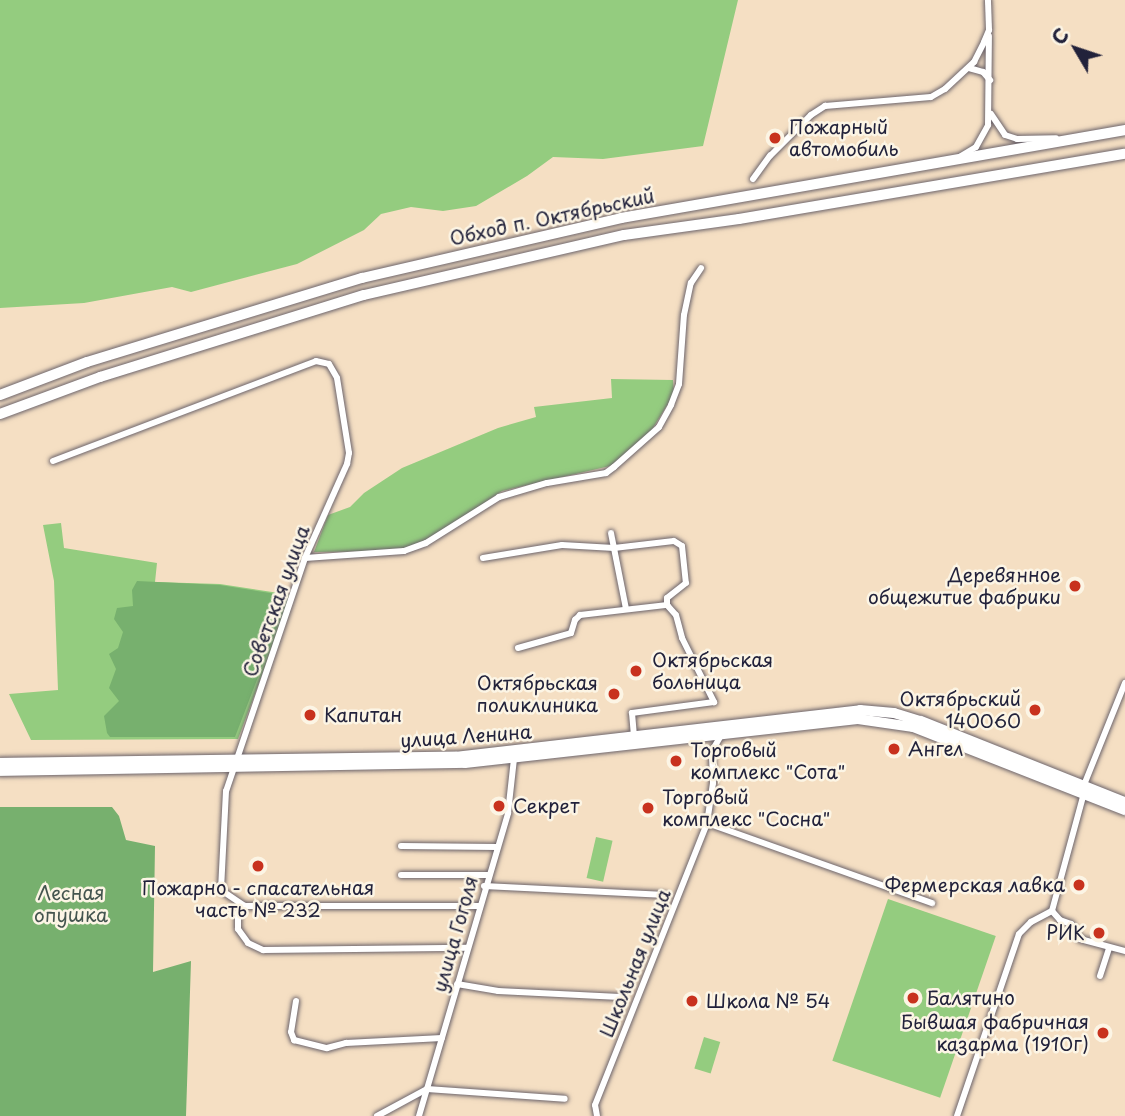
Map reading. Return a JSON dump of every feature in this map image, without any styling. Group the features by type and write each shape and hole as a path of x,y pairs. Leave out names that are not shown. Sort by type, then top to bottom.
{"highway":[{"name":"Обход п. Октябрьский","path":"0,395 87,362 362,278 621,218 1125,130"},
{"name":"Обход п. Октябрьский","path":"0,414 100,377 364,295 624,235 739,219 1125,154"}],"main road":[{"name":"улица Ленина","path":"0,771 455,757 837,710 880,711 921,721 1084,789 1125,810"},
{"name":"улица Ленина","path":"0,763 405,766 514,759 839,719 892,722 1125,802"}],"street":[{"path":"952,161 976,147 984,137 990,113 988,0"},
{"path":"972,65 989,30"},
{"path":"753,179 770,156 811,115 825,106 931,97 972,65 989,60"},
{"path":"972,65 989,80"},
{"path":"990,113 1005,135 1017,139 1083,137"},
{"path":"305,558 404,551 426,543 499,497 547,483 606,473 659,427 671,405 679,384 686,304 691,283 701,268"},
{"name":"Советская улица","path":"53,461 321,360 329,364 337,378 349,453 347,464 305,558 235,764 224,806 221,890 245,906"},
{"path":"611,533 626,609"},
{"path":"483,558 562,545 614,548 679,543 686,583 667,598 667,605 676,615 682,638 714,702 632,713 634,737"},
{"path":"519,648 571,633 575,620 580,615 667,605"},
{"path":"957,1116 1020,934 1031,922 1052,911 1084,789 1125,683"},
{"path":"698,737 712,751 715,742 723,733"},
{"name":"Школьная улица","path":"597,1116 595,1105 707,823 713,783 712,751"},
{"name":"улица Гоголя","path":"419,1116 512,793 514,759"},
{"path":"707,823 932,903"},
{"path":"401,846 497,847"},
{"path":"401,875 488,875"},
{"path":"484,886 666,895"},
{"path":"467,947 262,950 247,943 238,929 238,913 245,906 479,906"},
{"path":"1052,911 1060,920 1072,924 1080,940 1125,951"},
{"path":"1100,976 1109,949"},
{"path":"457,984 498,991 621,997"},
{"path":"296,1001 291,1032 294,1040 305,1043 327,1048 346,1043 442,1038"},
{"path":"377,1116 427,1090 565,1099"}],"green space":[{"path":"0,0 738,0 703,146 603,159 553,157 476,206 443,211 411,207 381,214 364,230 297,264 191,292 172,287 84,303 0,308"},
{"path":"611,379 673,380 674,394 648,436 610,466 502,491 419,547 402,551 314,552 328,515 350,507 364,493 402,468 498,428 536,417 534,407 612,398"},
{"path":"61,523 64,548 157,563 155,582 220,584 292,595 238,739 31,740 9,694 58,690 54,581 43,525"},
{"path":"137,581 220,585 289,596 235,737 110,737 107,733 104,716 119,701 109,688 116,669 109,654 118,648 123,632 114,619 117,608 133,606 132,590"},
{"name":"Лесная опушка","path":"0,807 112,807 119,816 126,840 155,846 153,972 191,961 186,1116 0,1116"},
{"path":"596,837 613,841 603,882 587,878"},
{"name":"Балятино","path":"888,899 996,936 940,1098 832,1061"},
{"path":"704,1037 720,1042 711,1074 694,1069"}],"place":[{"name":"Пожарный автомобиль","path":"775,138"},
{"name":"Деревянное общежитие фабрики","path":"1075,586"},
{"name":"Октябрьская больница","path":"636,671"},
{"name":"Октябрьская поликлиника","path":"614,694"},
{"name":"Октябрьский 140060","path":"1035,710"},
{"name":"Капитан","path":"310,715"},
{"name":"Ангел","path":"894,749"},
{"name":"Торговый комплекс \"Сота\"","path":"676,761"},
{"name":"Секрет","path":"499,806"},
{"name":"Торговый комплекс \"Сосна\"","path":"648,808"},
{"name":"Пожарно - спасательная часть № 232","path":"258,866"},
{"name":"Фермерская лавка","path":"1079,885"},
{"name":"РИК","path":"1099,933"},
{"name":"Балятино","path":"913,998"},
{"name":"Школа № 54","path":"692,1001"},
{"name":"Бывшая фабричная казарма (1910г)","path":"1103,1033"}]}
